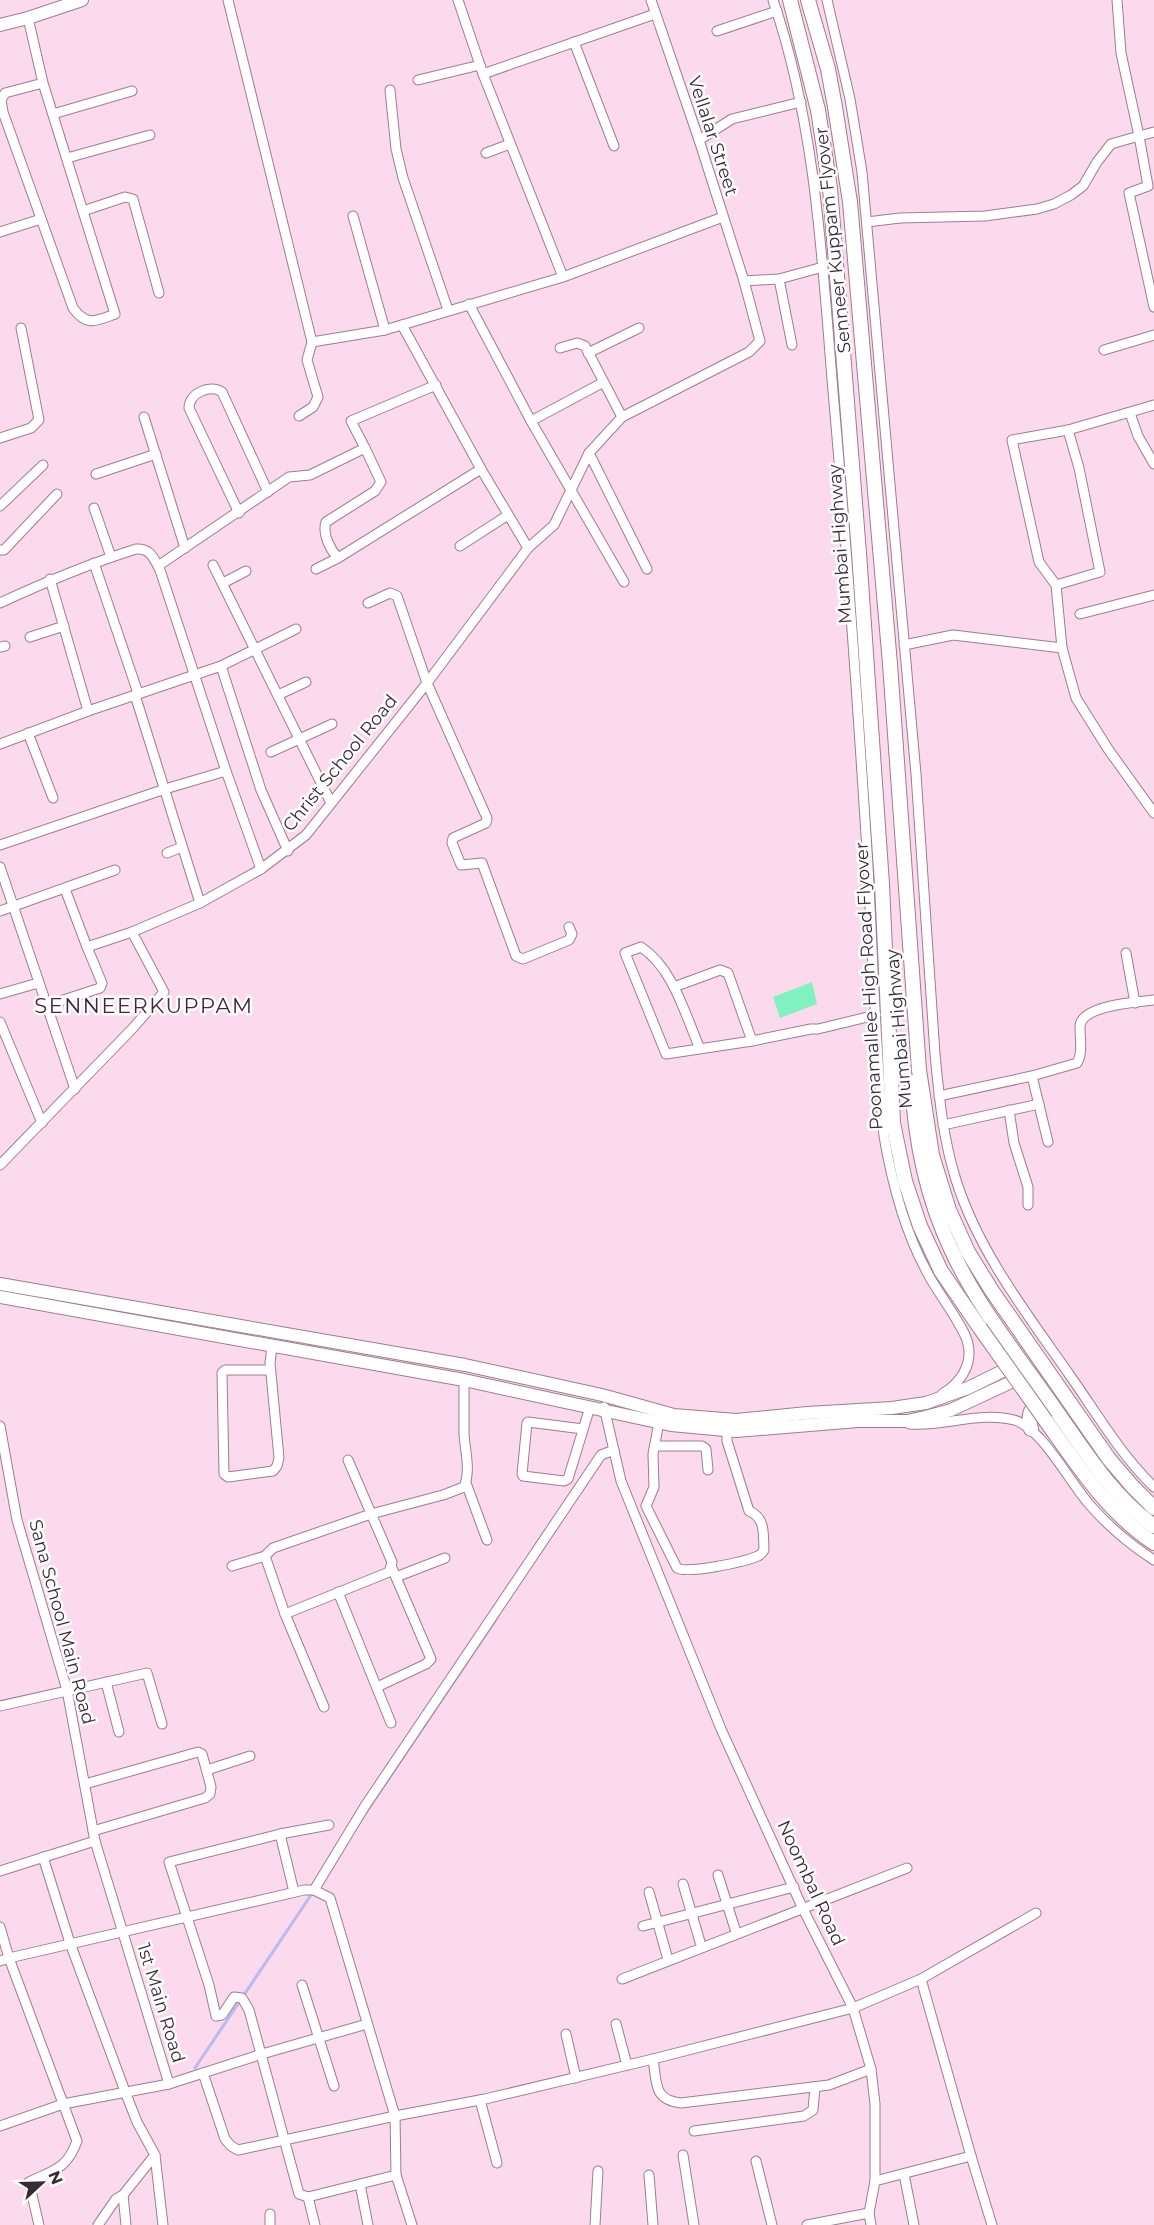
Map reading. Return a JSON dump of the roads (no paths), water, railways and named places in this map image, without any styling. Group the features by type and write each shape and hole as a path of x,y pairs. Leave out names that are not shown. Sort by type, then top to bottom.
{"highway":[{"name":"Senneer Kuppam Flyover","path":"790,0 808,64 825,150 852,453"},
{"name":"Senneer Kuppam Flyover","path":"808,0 828,69 845,162 873,461 882,479"},
{"name":"Mumbai Highway","path":"852,453 865,740"},
{"name":"Mumbai Highway","path":"882,479 919,1070 927,1128 940,1185 959,1233 992,1291 1109,1459 1154,1508"},
{"name":"Poonamallee High Road Flyover","path":"865,740 882,884 891,1089 896,1137 912,1206 941,1271 1090,1483 1123,1520 1154,1543"},
{"path":"913,987 911,1052 918,1148 926,1181 942,1228 963,1272 1054,1407 1114,1489 1130,1507 1154,1526"},
{"path":"1031,1429 1030,1414 1033,1408 1039,1404 1054,1407"}],"main road":[{"path":"0,25 82,0"},
{"path":"0,1284 465,1365 602,1395 674,1415 736,1420 918,1405 1026,1367"},
{"path":"0,1297 464,1380 659,1422 727,1430 858,1421 907,1421 951,1410 1026,1367"}],"street":[{"path":"228,0 312,342 307,360 318,397 313,406 298,416"},
{"path":"458,0 481,70 563,277"},
{"name":"Vellalar Street","path":"622,417 749,352 760,341 744,281 699,140 651,0"},
{"path":"773,0 801,102 811,156 823,267 865,740 876,1013 884,1136 907,1227 926,1271 969,1345 968,1361 960,1379 946,1391 918,1405"},
{"path":"827,0 838,38 857,134 867,222 882,479 904,645 943,1125 956,1180 985,1247 1020,1303 1121,1449 1154,1487"},
{"path":"1117,0 1121,53 1148,186 1129,193 1154,307"},
{"path":"717,31 777,11"},
{"path":"418,80 481,70 574,42 655,14"},
{"path":"28,18 43,83 115,314 94,322 80,317 73,308 2,112 1,100 5,93 43,83"},
{"path":"574,42 614,146"},
{"path":"390,90 396,149 403,178 448,310"},
{"path":"53,114 132,91"},
{"path":"699,140 732,119 801,102"},
{"path":"867,222 986,216 1037,209 1054,204 1083,186 1097,162 1112,144 1154,132"},
{"path":"67,158 150,135"},
{"path":"486,153 510,144"},
{"path":"83,211 125,197 133,199 159,293"},
{"path":"353,216 385,330"},
{"path":"312,342 385,330 563,277 723,217"},
{"path":"0,232 41,219"},
{"path":"1143,253 1154,250"},
{"path":"744,281 780,279 823,267"},
{"path":"780,279 792,345"},
{"path":"469,304 531,421 624,582"},
{"path":"402,325 481,469 528,548"},
{"path":"0,438 31,428 39,420 21,328"},
{"path":"588,353 639,328"},
{"path":"1104,350 1154,335"},
{"path":"560,348 580,344 585,346 602,383 622,417"},
{"path":"531,421 602,383"},
{"path":"338,558 324,530 326,522 375,491 381,482 351,421 436,385"},
{"path":"238,513 189,408 190,399 193,396 211,388 222,392 268,492"},
{"path":"1154,405 1068,430 1012,440 1038,562 1056,585 1062,648 1076,698 1108,749 1154,813"},
{"path":"1130,413 1138,436 1154,464"},
{"path":"144,417 185,548"},
{"name":"Christ School Road","path":"87,947 132,932 200,903 288,851 306,836 427,683 528,548 554,525 589,453 622,417"},
{"path":"1056,585 1100,572 1079,468 1068,430"},
{"path":"158,566 289,477 310,476 365,448"},
{"path":"589,453 647,569"},
{"path":"96,474 156,454"},
{"path":"0,504 43,465"},
{"path":"316,569 338,558 481,469"},
{"path":"0,550 4,550 57,494"},
{"path":"94,508 111,557"},
{"path":"460,546 508,515"},
{"path":"0,603 50,579 94,562 143,549 149,552 158,566 226,771 261,868"},
{"path":"94,562 137,694 200,903"},
{"path":"213,565 331,803"},
{"path":"223,583 246,571"},
{"path":"50,579 88,711"},
{"path":"368,603 390,593 397,596 427,683 487,818 486,823 453,838 452,843 461,865 482,863 516,956 523,959 569,940 572,934 569,927"},
{"path":"1080,614 1154,595"},
{"path":"30,637 64,626"},
{"path":"0,744 88,711 221,666 296,629"},
{"path":"904,645 953,634 1062,648"},
{"path":"221,666 261,790 288,851"},
{"path":"278,695 306,681"},
{"path":"271,752 332,724"},
{"path":"28,733 53,798"},
{"path":"0,845 165,789 226,771"},
{"path":"167,853 182,847"},
{"path":"0,867 45,1006 75,1089"},
{"path":"0,911 115,870"},
{"path":"45,1006 100,988 102,983 65,889"},
{"path":"0,1165 75,1089 164,992 132,932"},
{"path":"700,1048 674,987 654,956 640,947 632,948 625,953 666,1054 752,1041 811,1029 816,1024 876,1013"},
{"path":"1126,953 1135,1003"},
{"path":"674,987 720,970 728,973 752,1041"},
{"path":"0,994 38,983"},
{"path":"939,1096 1032,1076 1077,1063 1080,1057 1080,1022 1086,1014 1096,1010 1154,1000"},
{"path":"0,1022 42,1122"},
{"path":"1032,1076 1048,1142"},
{"path":"943,1125 1039,1104"},
{"path":"1009,1110 1014,1143 1028,1187 1028,1205"},
{"path":"270,1370 225,1370 222,1373 224,1474 228,1477 273,1470 278,1466 270,1370 272,1346"},
{"path":"464,1380 466,1483 487,1540"},
{"name":"Noombal Road","path":"602,1395 621,1481 721,1729 804,1909 853,2008 871,2070 875,2104 876,2181"},
{"path":"583,1430 530,1422 526,1424 523,1476 564,1481 568,1479 583,1430 590,1407"},
{"path":"887,1422 933,1424 996,1418 1013,1420 1031,1429 1087,1502 1119,1535 1154,1560"},
{"path":"659,1422 653,1454 654,1487 646,1506 676,1568 688,1571 758,1556 765,1550 763,1526 758,1516 749,1511 730,1450 727,1430"},
{"name":"Sana School Main Road","path":"0,1426 17,1520 67,1690 95,1841 122,1930"},
{"path":"655,1446 702,1446 706,1449 708,1470"},
{"path":"314,1890 365,1806 601,1455 614,1450"},
{"path":"348,1460 392,1562 394,1573 430,1659 426,1664 377,1687"},
{"path":"232,1566 265,1556 273,1548 371,1514 444,1495 464,1487 466,1483"},
{"path":"265,1556 285,1614 324,1707"},
{"path":"285,1614 389,1572 394,1573 445,1558"},
{"path":"338,1592 391,1723"},
{"path":"0,1706 147,1673 162,1724"},
{"path":"106,1682 119,1732"},
{"path":"85,1784 193,1752 202,1754 211,1787 210,1794 205,1798 93,1831"},
{"path":"207,1770 250,1756"},
{"path":"329,1825 280,1834 169,1862 209,1985 216,2016 222,2015 234,1997 242,1998 249,2010 299,2194 308,2198 396,2175"},
{"path":"280,1834 294,1892"},
{"path":"0,1870 95,1841"},
{"path":"43,1857 70,1943 126,2094 154,2155 163,2225"},
{"path":"622,1979 907,1868"},
{"path":"718,1875 735,1929"},
{"path":"683,1884 700,1942"},
{"path":"643,1926 794,1887"},
{"path":"5,1959 122,1930 294,1892 314,1890 330,1898 395,2116 396,2175 412,2225"},
{"path":"649,1892 667,1956"},
{"path":"203,2073 225,2139 238,2150 576,2078 853,2008 921,1979 1036,1913"},
{"path":"0,1927 5,1959 71,2120 77,2141 66,2163 29,2182 39,2225"},
{"name":"1st Main Road","path":"122,1930 169,2084"},
{"path":"921,1979 992,2225"},
{"path":"302,1985 334,2086"},
{"path":"0,2126 63,2104 126,2094 169,2084 367,2024"},
{"path":"616,2024 627,2066"},
{"path":"566,2034 576,2078"},
{"path":"653,2059 659,2094 671,2102 681,2103 829,2085 871,2070"},
{"path":"694,2131 804,2116 813,2110 815,2087"},
{"path":"480,2100 497,2163"},
{"path":"98,2225 116,2199 123,2195 154,2155"},
{"path":"683,2155 694,2225"},
{"path":"871,2225 869,2213 876,2181 971,2156"},
{"path":"756,2161 772,2225"},
{"path":"595,2225 598,2171"},
{"path":"904,2174 914,2225"},
{"path":"649,2175 653,2225"},
{"path":"360,2184 368,2225"},
{"path":"123,2195 126,2225"},
{"path":"308,2198 315,2225"},
{"path":"807,2225 869,2213"},
{"path":"270,2214 270,2225"}],"waterway":[{"path":"365,1814 497,1618"},
{"path":"195,2068 313,1892"}],"district":[{"name":"SENNEERKUPPAM","path":"144,1005"}]}
